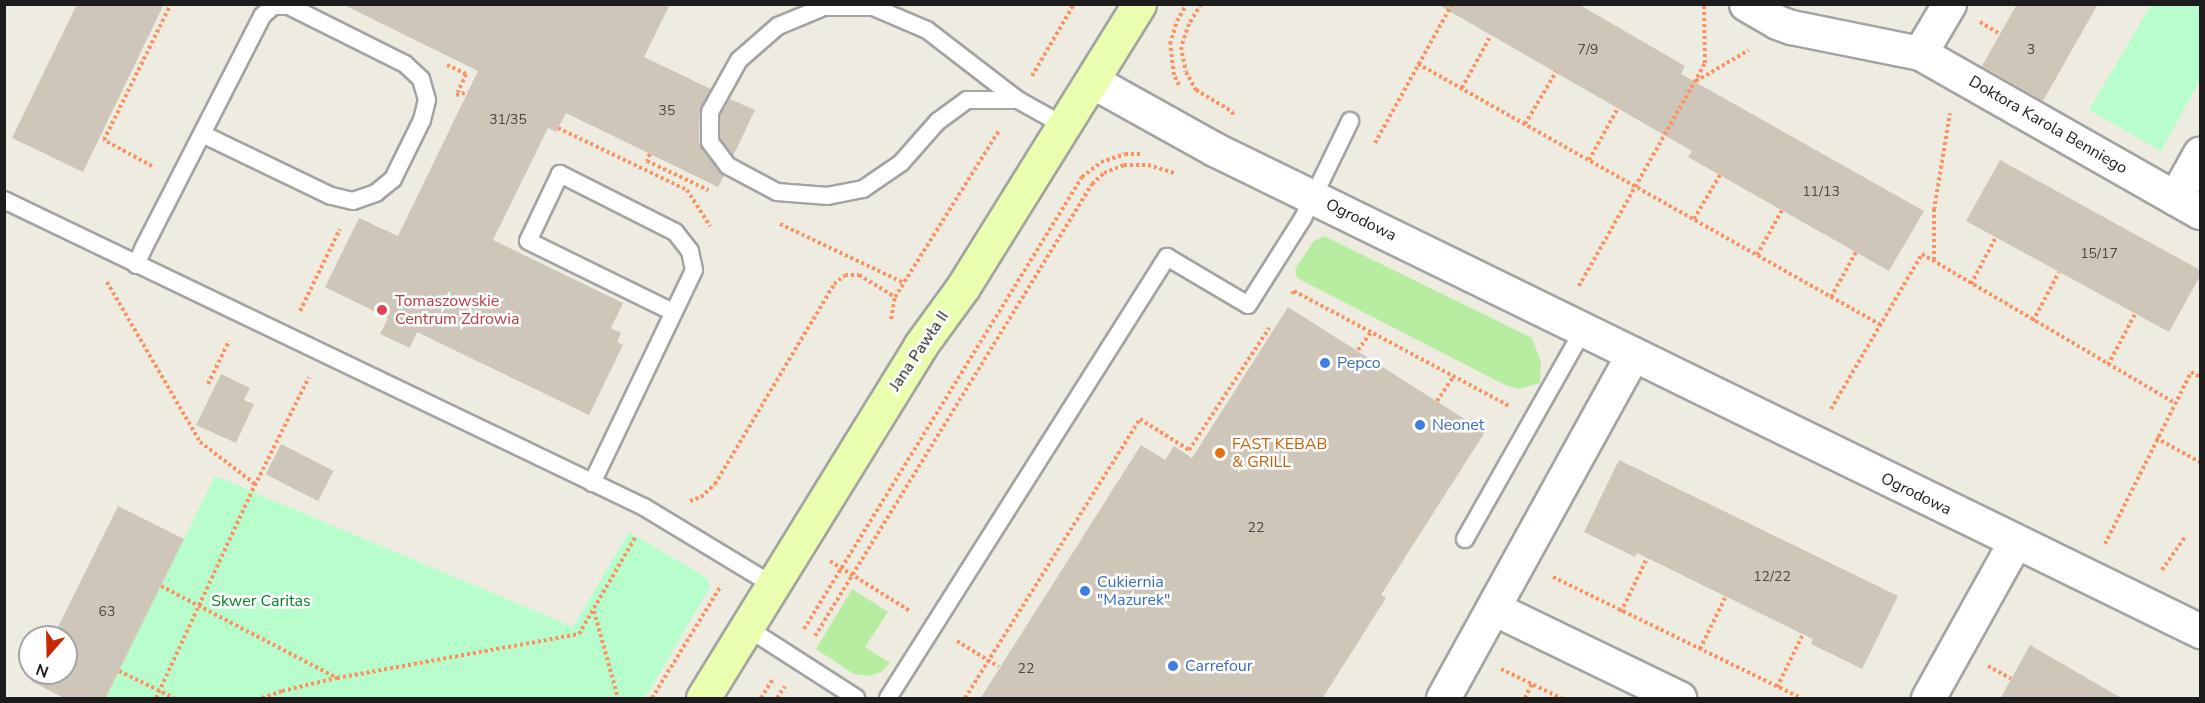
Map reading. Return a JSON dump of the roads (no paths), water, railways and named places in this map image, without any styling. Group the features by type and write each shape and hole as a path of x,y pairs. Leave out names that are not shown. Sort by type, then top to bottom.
{"street":[{"name":"Jana Pawła II","path":"703,699 920,346 963,287 1065,126 1138,4"},
{"name":"Doktora Karola Benniego","path":"1746,4 1777,22 1791,27 1920,53 2188,205 2200,153"},
{"path":"1920,53 1948,4"},
{"name":"Ogrodowa","path":"1092,81 1193,138 2014,543 2200,632"},
{"path":"1443,699 1633,354"},
{"path":"1928,699 2014,543"},
{"path":"1493,608 1678,699"}],"lane":[{"path":"136,265 202,134 262,16 273,6 289,6 405,64 421,79 427,100 422,120 393,179 376,193 353,201 331,196 202,134"},
{"path":"1018,100 967,100 938,121 901,163 863,189 828,196 777,192 728,166 710,142 710,112 740,60 778,26 824,8 873,6 927,30 1018,100 1065,126"},
{"path":"888,699 1167,257 1248,305 1313,197 1350,121"},
{"path":"592,483 694,270 690,251 675,232 560,174 528,240 673,312"},
{"path":"4,200 644,507 773,585"},
{"path":"1465,539 1584,330"},
{"path":"746,627 856,699"}],"place":[{"name":"Tomaszowskie Centrum Zdrowia","path":"382,310"},
{"name":"Pepco","path":"1325,363"},
{"name":"Neonet","path":"1420,425"},
{"name":"FAST KEBAB & GRILL","path":"1220,453"},
{"name":"Cukiernia \"Mazurek\"","path":"1085,591"},
{"name":"Carrefour","path":"1173,666"}],"park label":[{"name":"Skwer Caritas","path":"261,601"}]}
